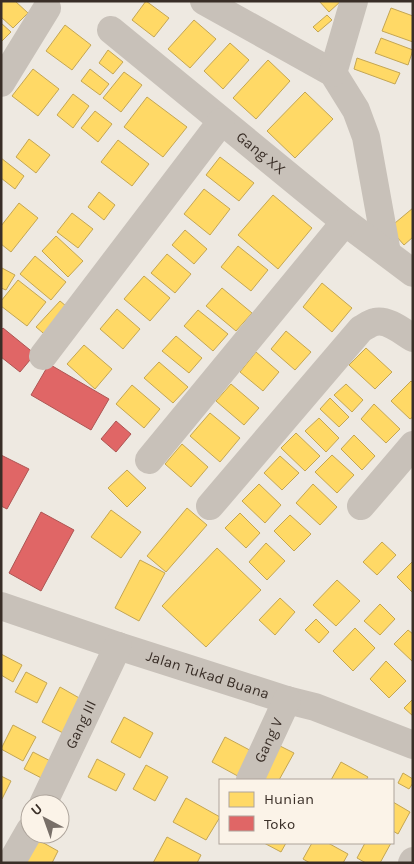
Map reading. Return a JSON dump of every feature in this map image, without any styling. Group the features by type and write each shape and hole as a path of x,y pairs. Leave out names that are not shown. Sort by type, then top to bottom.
{"street":[{"path":"204,1 333,73 356,110 366,136 387,253"},
{"path":"333,73 354,1"},
{"path":"1,83 47,8"},
{"name":"Gang XX","path":"111,30 221,122 413,274"},
{"path":"44,356 221,122"},
{"path":"149,460 345,222"},
{"path":"210,506 361,330 374,322 382,322 413,338"},
{"path":"362,506 413,445"},
{"name":"Jalan Tukad Buana","path":"1,606 118,646 287,700 315,707 413,745"},
{"name":"Gang III","path":"48,794 118,646"},
{"name":"Gang V","path":"250,779 287,700"},
{"path":"11,863 22,844"}],"building: Hunian":[{"path":"1,1 15,1 28,13 13,28 1,17"},
{"path":"146,1 169,18 154,37 132,20"},
{"path":"319,1 341,1 329,12"},
{"path":"391,8 413,16 413,42 382,31"},
{"path":"327,15 332,20 318,32 313,27"},
{"path":"194,20 216,39 190,68 168,49"},
{"path":"1,23 11,32 1,42"},
{"path":"65,25 91,45 72,70 46,51"},
{"path":"381,38 413,50 408,65 375,53"},
{"path":"230,43 249,60 223,89 204,71"},
{"path":"108,50 123,62 113,74 99,63"},
{"path":"357,58 400,73 395,84 354,69"},
{"path":"268,60 290,81 256,119 233,98"},
{"path":"33,69 59,89 38,116 12,96"},
{"path":"90,69 109,84 100,95 81,81"},
{"path":"124,72 142,85 121,112 103,98"},
{"path":"305,92 333,119 295,158 267,131"},
{"path":"73,94 89,106 73,128 57,115"},
{"path":"147,97 187,127 163,157 124,127"},
{"path":"95,111 112,124 98,142 81,128"},
{"path":"29,139 50,155 36,173 16,157"},
{"path":"118,140 149,164 132,186 101,162"},
{"path":"220,157 254,183 239,201 206,175"},
{"path":"1,158 24,176 15,189 1,178"},
{"path":"204,189 230,209 210,235 184,214"},
{"path":"99,192 115,205 104,220 88,207"},
{"path":"273,195 312,228 278,269 238,235"},
{"path":"19,203 38,218 11,252 1,244 1,226"},
{"path":"413,208 413,237 404,245 389,228"},
{"path":"72,213 93,229 78,248 57,232"},
{"path":"185,230 207,249 194,264 172,245"},
{"path":"56,236 83,261 68,277 42,251"},
{"path":"238,246 268,270 251,291 221,267"},
{"path":"167,254 191,274 175,293 151,273"},
{"path":"35,256 66,282 51,300 20,274"},
{"path":"2,268 15,275 6,290 1,288"},
{"path":"144,276 170,298 150,321 124,299"},
{"path":"18,280 46,302 27,326 1,306 1,301"},
{"path":"322,283 352,308 332,332 303,307"},
{"path":"222,288 252,313 236,331 206,306"},
{"path":"60,301 72,311 49,338 36,327"},
{"path":"117,309 140,329 123,349 100,329"},
{"path":"198,310 228,334 213,351 184,326"},
{"path":"286,331 311,352 295,370 271,349"},
{"path":"176,336 202,358 189,373 162,351"},
{"path":"84,345 112,369 95,389 67,364"},
{"path":"366,348 392,372 375,389 349,365"},
{"path":"256,352 279,372 263,391 240,372"},
{"path":"159,362 188,387 173,403 144,378"},
{"path":"411,381 413,383 413,417 410,419 391,401"},
{"path":"231,384 259,408 244,425 216,401"},
{"path":"346,384 363,400 352,412 334,395"},
{"path":"132,385 160,409 144,428 116,404"},
{"path":"330,398 349,417 339,427 320,409"},
{"path":"374,404 400,429 386,443 361,419"},
{"path":"210,413 240,438 220,462 190,436"},
{"path":"319,418 339,438 326,452 305,431"},
{"path":"296,433 320,456 305,471 281,448"},
{"path":"354,435 375,456 362,470 341,449"},
{"path":"182,444 208,467 191,487 165,464"},
{"path":"332,455 354,475 337,493 315,472"},
{"path":"280,456 299,473 282,490 264,473"},
{"path":"127,470 146,488 127,507 108,488"},
{"path":"259,484 281,505 265,523 242,501"},
{"path":"313,484 337,507 320,525 296,503"},
{"path":"187,508 207,525 166,572 147,556"},
{"path":"111,510 141,532 121,558 91,537"},
{"path":"240,513 260,533 246,548 225,528"},
{"path":"290,515 311,534 294,551 274,531"},
{"path":"382,542 396,555 377,575 363,562"},
{"path":"266,543 285,561 267,580 249,562"},
{"path":"217,548 261,590 206,647 162,606"},
{"path":"140,560 165,573 139,621 115,608"},
{"path":"413,563 413,593 397,577"},
{"path":"337,580 360,601 336,626 313,605"},
{"path":"280,598 295,612 275,635 259,620"},
{"path":"380,604 395,619 380,635 364,621"},
{"path":"316,619 329,632 319,643 305,630"},
{"path":"355,628 375,648 353,671 333,651"},
{"path":"408,630 413,634 413,662 394,644"},
{"path":"1,654 22,665 13,682 1,675"},
{"path":"386,661 406,681 389,698 370,679"},
{"path":"26,672 47,683 37,703 15,692"},
{"path":"60,687 81,699 63,733 42,722"},
{"path":"413,699 413,716 404,708"},
{"path":"124,717 153,733 140,758 111,742"},
{"path":"13,725 36,737 23,761 1,749"},
{"path":"225,737 259,755 246,779 212,762"},
{"path":"274,743 294,753 280,779 254,779"},
{"path":"33,752 60,766 51,783 24,769"},
{"path":"97,759 125,774 116,791 88,777"},
{"path":"341,762 368,777 367,779 332,779"},
{"path":"146,765 168,777 155,801 133,789"},
{"path":"403,773 413,779 409,789 398,783"},
{"path":"1,776 11,781 2,799 1,798"},
{"path":"186,798 219,816 206,840 173,822"},
{"path":"394,803 410,812 398,834 394,832"},
{"path":"167,837 201,855 197,863 153,863"},
{"path":"27,844 45,844 58,851 52,863 17,863"},
{"path":"266,844 285,844 281,852"},
{"path":"311,844 330,844 348,854 343,863 310,863 303,859"},
{"path":"364,844 390,844 380,863 366,863 357,858"}],"building: Toko":[{"path":"3,328 35,354 20,372 1,357 1,330"},
{"path":"49,364 109,399 91,430 31,395"},
{"path":"116,421 131,434 116,452 101,439"},
{"path":"1,455 29,469 7,509 1,506"},
{"path":"41,512 74,530 41,591 9,573"}]}
